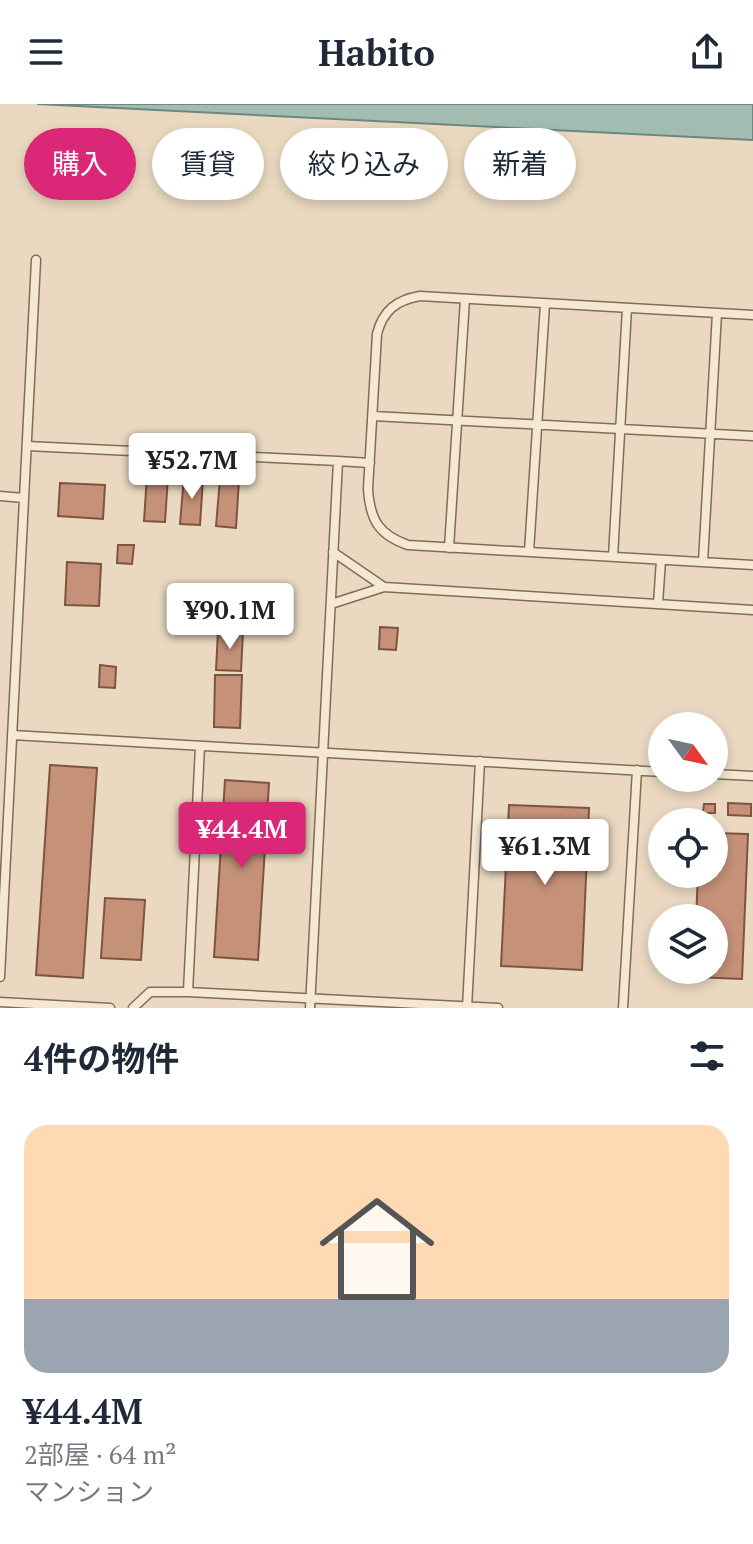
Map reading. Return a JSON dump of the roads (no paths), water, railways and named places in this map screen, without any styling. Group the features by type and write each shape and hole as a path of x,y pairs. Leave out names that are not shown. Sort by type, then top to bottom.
{"lane":[{"path":"0,977 36,260"},
{"path":"753,315 465,299 405,299 381,320 370,463 370,512 378,529 408,545 753,565"},
{"path":"449,548 465,299"},
{"path":"529,552 545,304"},
{"path":"613,557 627,308"},
{"path":"703,562 717,313"},
{"path":"373,416 753,436"},
{"path":"27,446 370,463"},
{"path":"311,1003 338,461"},
{"path":"0,496 24,498"},
{"path":"333,552 384,587"},
{"path":"658,604 661,560"},
{"path":"331,604 384,587 753,610"},
{"path":"12,735 648,771"},
{"path":"188,992 200,746"},
{"path":"467,1007 480,761"},
{"path":"623,1008 637,770"},
{"path":"728,775 753,776"},
{"path":"133,1008 150,992 188,992 311,1003 498,1008"},
{"path":"0,1002 110,1008"}]}
